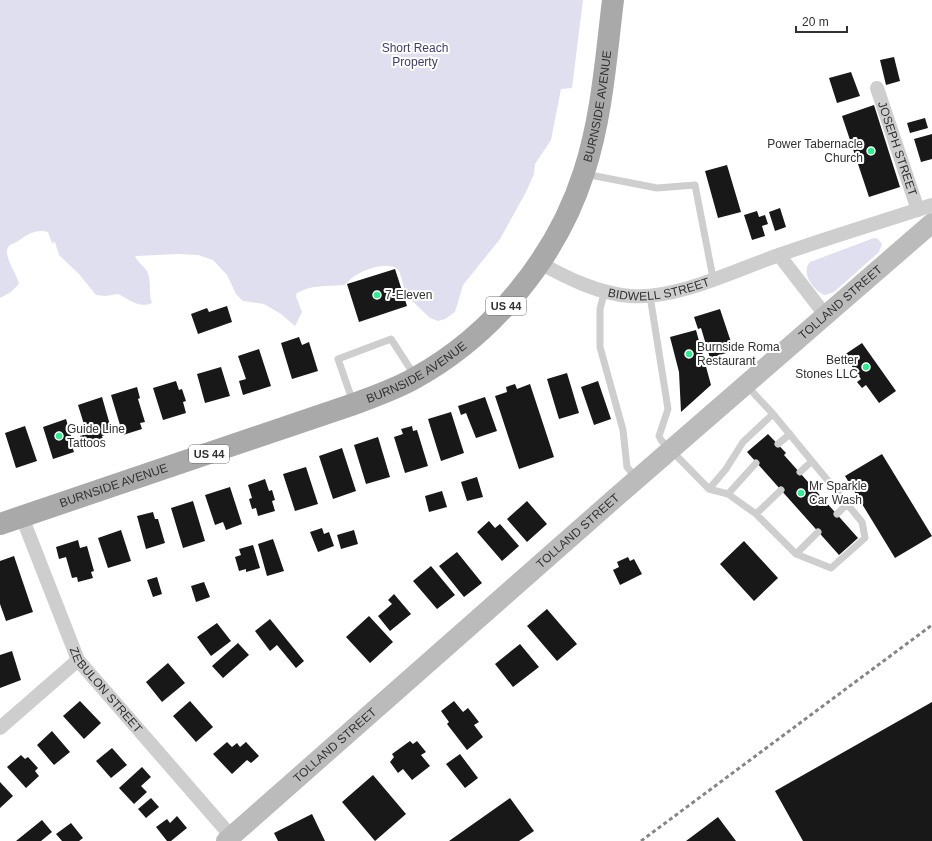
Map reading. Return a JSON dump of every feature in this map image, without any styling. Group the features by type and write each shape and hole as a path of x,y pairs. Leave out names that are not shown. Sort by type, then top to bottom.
{"main road":[{"name":"BURNSIDE AVENUE","path":"0,524 387,392 416,377 462,346 507,305 540,263 570,210 584,173 597,122 613,0"},
{"name":"TOLLAND STREET","path":"229,839 670,450 932,223"}],"street":[{"name":"JOSEPH STREET","path":"877,88 918,210"},
{"name":"BIDWELL STREET","path":"540,263 571,279 604,290 630,296 650,296 677,292 779,255 932,205"},
{"path":"779,255 826,316"},
{"name":"ZEBULON STREET","path":"22,517 78,660 229,839"},
{"path":"0,728 78,660"}],"lane":[{"path":"584,173 657,188 694,185 714,278"},
{"path":"604,290 600,309 598,339 623,430 627,467 637,479"},
{"path":"650,296 668,409 659,436 670,450 709,489 728,494 756,514 796,554 831,568 865,538 862,522 811,462 790,434 746,385"},
{"path":"354,404 338,359 391,339 416,377"},
{"path":"709,489 726,469 743,442 773,414"},
{"path":"778,444 790,434"},
{"path":"800,472 811,462"},
{"path":"728,494 756,463"},
{"path":"756,514 781,490"},
{"path":"838,514 847,504"},
{"path":"796,554 818,532"}],"green space":[{"name":"Short Reach Property","path":"0,0 583,0 572,88 561,89 551,140 535,164 534,174 526,192 500,239 463,285 455,312 445,319 438,321 430,318 406,295 399,270 394,267 382,266 368,269 356,275 343,285 308,288 297,293 296,296 302,312 295,326 281,314 264,304 243,301 236,294 227,275 213,260 198,255 178,254 135,256 146,269 150,283 152,303 147,305 130,301 118,294 106,296 96,295 79,274 59,255 55,242 52,243 48,232 45,231 31,233 10,245 7,249 10,264 19,284 11,292 0,298"},
{"path":"874,238 878,239 882,244 879,252 834,292 825,295 813,286 807,276 807,266 810,262"}],"building":[{"path":"894,57 900,81 886,85 880,60"},
{"path":"851,72 860,96 837,103 829,78"},
{"name":"Power Tabernacle Church","path":"874,105 900,187 869,197 842,116"},
{"path":"925,118 928,128 910,133 907,123"},
{"path":"932,134 932,159 921,162 914,139"},
{"path":"727,165 741,212 718,218 705,171"},
{"path":"780,208 786,227 775,231 769,212"},
{"path":"757,211 759,217 765,215 768,224 762,226 765,236 752,240 744,215"},
{"name":"7-Eleven","path":"395,269 407,306 359,322 347,284"},
{"path":"227,306 232,322 198,334 191,314 207,308 209,312"},
{"path":"720,309 732,345 726,353 710,358 701,328 698,329 694,317"},
{"name":"Burnside Roma Restaurant","path":"696,330 711,385 681,412 679,372 670,337"},
{"path":"299,337 302,345 309,342 318,371 292,379 281,343"},
{"name":"Better Stones LLC","path":"862,343 896,391 879,403 866,385 862,388 857,382 861,379 844,355"},
{"path":"259,349 271,386 243,395 239,381 246,379 238,356"},
{"path":"221,367 230,396 205,403 197,374"},
{"path":"567,373 579,413 559,419 547,379"},
{"path":"176,381 179,390 182,389 186,401 183,402 186,413 163,420 153,388"},
{"path":"598,381 611,419 594,425 581,387"},
{"path":"515,384 517,389 530,384 554,457 519,469 495,396 507,392 506,387"},
{"path":"137,387 140,398 138,399 145,422 140,423 142,429 123,435 111,395"},
{"path":"102,397 112,432 102,436 104,442 84,448 80,436 87,434 78,405"},
{"path":"485,397 497,431 476,438 466,413 461,415 458,406"},
{"path":"451,412 464,453 441,461 428,419"},
{"name":"Guide Line Tattoos","path":"66,419 74,446 72,446 74,452 53,459 43,427"},
{"path":"25,426 37,461 16,468 5,433"},
{"path":"412,426 413,431 417,430 428,466 405,473 394,437 403,434 401,429"},
{"name":"Mr Sparkle Car Wash","path":"768,434 786,453 784,455 858,538 839,555 747,452"},
{"path":"378,437 390,477 366,484 354,445"},
{"path":"342,448 356,491 333,499 319,456"},
{"path":"882,454 932,536 895,558 845,476"},
{"path":"306,467 318,504 295,511 283,474"},
{"path":"477,477 483,497 467,501 461,482"},
{"path":"265,479 269,491 272,490 275,500 272,501 275,511 258,516 256,508 252,509 249,499 252,498 248,485"},
{"path":"230,487 242,524 226,530 223,522 215,525 205,495"},
{"path":"442,491 447,507 429,512 425,496"},
{"path":"193,501 205,541 183,548 171,508"},
{"path":"527,501 547,524 527,542 507,519"},
{"path":"153,512 155,519 158,519 165,543 146,549 137,516"},
{"path":"489,521 495,528 500,524 519,546 502,561 477,532"},
{"path":"322,528 324,534 329,532 334,546 318,552 310,532"},
{"path":"121,530 131,561 108,568 98,538"},
{"path":"354,530 358,544 341,549 337,535"},
{"path":"273,539 284,571 267,576 258,544"},
{"path":"78,540 80,548 87,546 94,571 91,572 93,578 78,582 77,577 72,578 66,557 59,559 56,547"},
{"path":"744,541 778,578 754,601 720,564"},
{"path":"253,545 260,568 246,572 246,569 239,571 235,557 241,555 239,549"},
{"path":"457,552 482,583 464,597 439,566"},
{"path":"14,556 33,612 6,621 0,604 0,561"},
{"path":"628,557 630,561 634,559 642,574 620,585 613,570 619,567 617,562"},
{"path":"431,566 455,595 437,609 413,581"},
{"path":"157,577 162,594 153,597 147,580"},
{"path":"204,582 210,597 196,602 191,586"},
{"path":"394,594 411,614 390,631 378,616 392,604 388,600"},
{"path":"547,609 577,644 557,661 527,626"},
{"path":"369,616 393,642 370,663 346,637"},
{"path":"270,619 304,661 296,668 277,645 270,651 255,631"},
{"path":"217,623 231,641 211,656 197,637"},
{"path":"238,643 249,655 223,678 212,666"},
{"path":"520,644 539,667 513,687 495,664"},
{"path":"12,651 21,680 0,688 0,655"},
{"path":"168,663 185,683 162,702 146,682"},
{"path":"80,701 101,723 84,739 63,716"},
{"path":"190,701 213,727 196,742 173,716"},
{"path":"454,701 463,712 468,708 479,722 474,725 483,737 467,750 447,724 449,722 441,711"},
{"path":"932,702 932,841 803,841 775,791"},
{"path":"52,731 70,752 54,765 37,745"},
{"path":"410,741 413,744 417,741 426,752 421,755 430,766 412,780 403,769 398,773 390,762 394,757 392,754"},
{"path":"227,742 232,747 237,743 240,747 246,742 259,756 251,763 247,760 232,774 213,754"},
{"path":"112,748 127,765 111,778 96,761"},
{"path":"460,754 478,778 465,788 446,764"},
{"path":"21,755 25,759 28,757 38,768 35,771 39,776 26,788 7,767"},
{"path":"142,767 151,777 141,786 147,792 134,804 119,788"},
{"path":"373,775 406,814 375,841 342,802"},
{"path":"0,782 13,796 0,808"},
{"path":"151,798 159,807 146,818 138,809"},
{"path":"510,798 534,831 519,841 449,841"},
{"path":"312,814 325,841 278,841 274,833"},
{"path":"177,816 187,828 171,841 167,841 156,827 167,819 170,823"},
{"path":"718,817 736,841 686,841"},
{"path":"42,820 52,832 41,841 16,841"},
{"path":"71,823 83,838 79,841 62,841 56,834"}],"railway":[{"path":"641,841 932,625"}],"place":[{"name":"Power Tabernacle Church","path":"871,151"},
{"name":"7-Eleven","path":"377,295"},
{"name":"Burnside Roma Restaurant","path":"689,354"},
{"name":"Better Stones LLC","path":"866,367"},
{"name":"Guide Line Tattoos","path":"59,436"},
{"name":"Mr Sparkle Car Wash","path":"801,493"}]}
